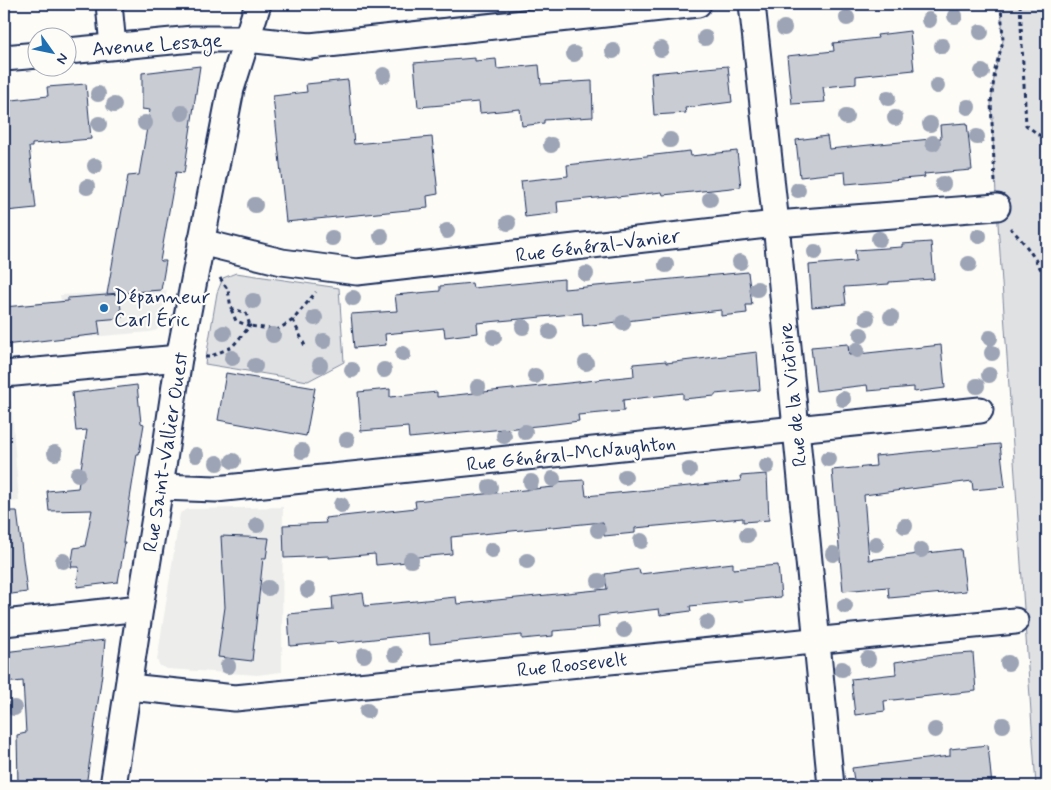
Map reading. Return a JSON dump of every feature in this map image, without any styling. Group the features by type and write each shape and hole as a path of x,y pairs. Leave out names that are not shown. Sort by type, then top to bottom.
{"street":[{"path":"110,4 113,46"},
{"name":"Rue Saint-Vallier Ouest","path":"113,786 160,488 178,358 231,89 258,4"},
{"name":"Avenue Lesage","path":"78,50 194,39 247,39 310,46 698,4"},
{"name":"Rue de la Victoire","path":"752,4 776,224 831,786"},
{"path":"4,58 28,56"},
{"name":"Rue Général-Vanier","path":"201,242 282,262 357,272 776,224 997,207"},
{"path":"4,374 178,358"},
{"name":"Rue Général-McNaughton","path":"160,488 216,489 980,410"},
{"path":"4,623 140,608"},
{"name":"Rue Roosevelt","path":"129,687 235,698 817,639 1015,621"}],"path":[{"path":"1001,4 1003,41 995,70 991,103 997,207 1000,219 1020,238 1038,263 1047,281"},
{"path":"1020,4 1026,125 1047,141"},
{"path":"201,242 228,290 231,308 236,321 250,326 277,330 293,320 318,289 323,268"},
{"path":"231,308 246,313 250,326"},
{"path":"293,320 305,346"},
{"path":"178,358 209,357 232,346 250,326"}],"shaded area":[{"path":"1001,4 1047,4 1047,786 1036,786 996,194 991,103 995,70 1003,41"},
{"path":"236,273 339,288 344,362 308,381 205,364 217,293 223,278"},
{"path":"167,290 157,330 67,339 60,295"},
{"path":"11,400 19,501 4,503 4,401"},
{"path":"283,507 282,672 257,675 167,669 160,666 157,660 180,513 188,509"}],"building":[{"path":"910,31 914,70 856,76 856,84 823,87 825,102 792,104 787,56 834,51 833,43 878,38 877,35"},
{"path":"475,58 475,61 496,59 497,69 539,65 541,84 592,81 593,117 544,120 544,123 522,126 520,109 480,113 479,102 418,107 414,63"},
{"path":"200,66 184,173 176,172 160,261 166,261 161,290 107,294 128,176 139,175 150,110 142,109 142,73"},
{"path":"728,66 732,102 685,108 686,113 654,115 651,73"},
{"path":"348,80 354,144 432,137 438,194 427,196 428,208 286,222 273,96 307,92 306,84"},
{"path":"86,84 91,139 32,144 32,147 29,147 36,208 6,211 6,205 4,206 4,101 48,96 47,87"},
{"path":"967,123 972,170 924,174 925,177 846,184 845,172 800,177 796,140 827,136 829,149 941,138 940,125"},
{"path":"690,151 691,156 737,151 741,187 663,195 662,192 557,202 558,213 525,217 521,181 568,176 567,165"},
{"path":"931,242 934,279 844,287 846,304 812,307 809,265 856,261 855,250 902,247 902,244"},
{"path":"748,272 752,305 746,305 747,313 721,316 721,310 583,326 582,313 477,323 478,333 445,337 444,328 385,334 386,345 354,348 351,314 397,311 395,295 440,291 440,286 472,283 473,288 564,279 564,289"},
{"path":"119,294 122,318 98,320 100,334 4,345 4,307 68,301 68,298"},
{"path":"848,344 849,355 941,345 945,388 914,392 914,387 868,391 867,385 816,391 811,347"},
{"path":"757,352 760,390 683,399 683,393 623,400 624,411 578,415 579,421 547,425 409,438 408,427 361,431 358,392 390,389 390,397 437,392 437,397 634,376 633,364 666,361 666,363"},
{"path":"226,373 315,388 306,436 218,420"},
{"path":"137,385 141,423 144,424 139,454 137,454 118,582 77,587 79,567 71,567 74,548 85,546 92,510 49,511 47,491 78,488 87,430 76,431 72,393"},
{"path":"1000,444 1005,487 973,490 972,481 864,495 869,560 961,549 966,591 889,598 888,587 843,591 832,470 876,466 875,456"},
{"path":"767,474 769,520 743,522 743,518 635,528 635,533 604,536 603,522 451,537 452,554 407,558 407,562 376,565 375,554 329,558 329,556 284,558 283,525 326,523 325,518 416,508 415,501 554,487 553,482 584,480 586,496 741,481 740,476"},
{"path":"4,511 17,511 27,592 4,595"},
{"path":"221,536 269,538 266,558 263,558 252,661 218,657 225,607"},
{"path":"733,563 733,569 778,565 781,597 690,606 691,611 660,615 659,609 598,616 599,627 553,631 553,636 522,639 522,635 430,644 429,633 290,646 288,614 333,610 332,597 363,593 365,606 456,597 457,604 607,589 605,574 639,569 640,574"},
{"path":"105,640 86,786 28,786 28,783 18,784 17,735 26,733 23,681 4,683 4,652"},
{"path":"973,653 976,691 884,701 885,711 855,715 851,679 896,674 895,662 942,655"},
{"path":"988,745 992,786 855,786 852,768 950,756 950,749"}],"place":[{"name":"Dépanneur Carl Éric","path":"104,308"}]}
